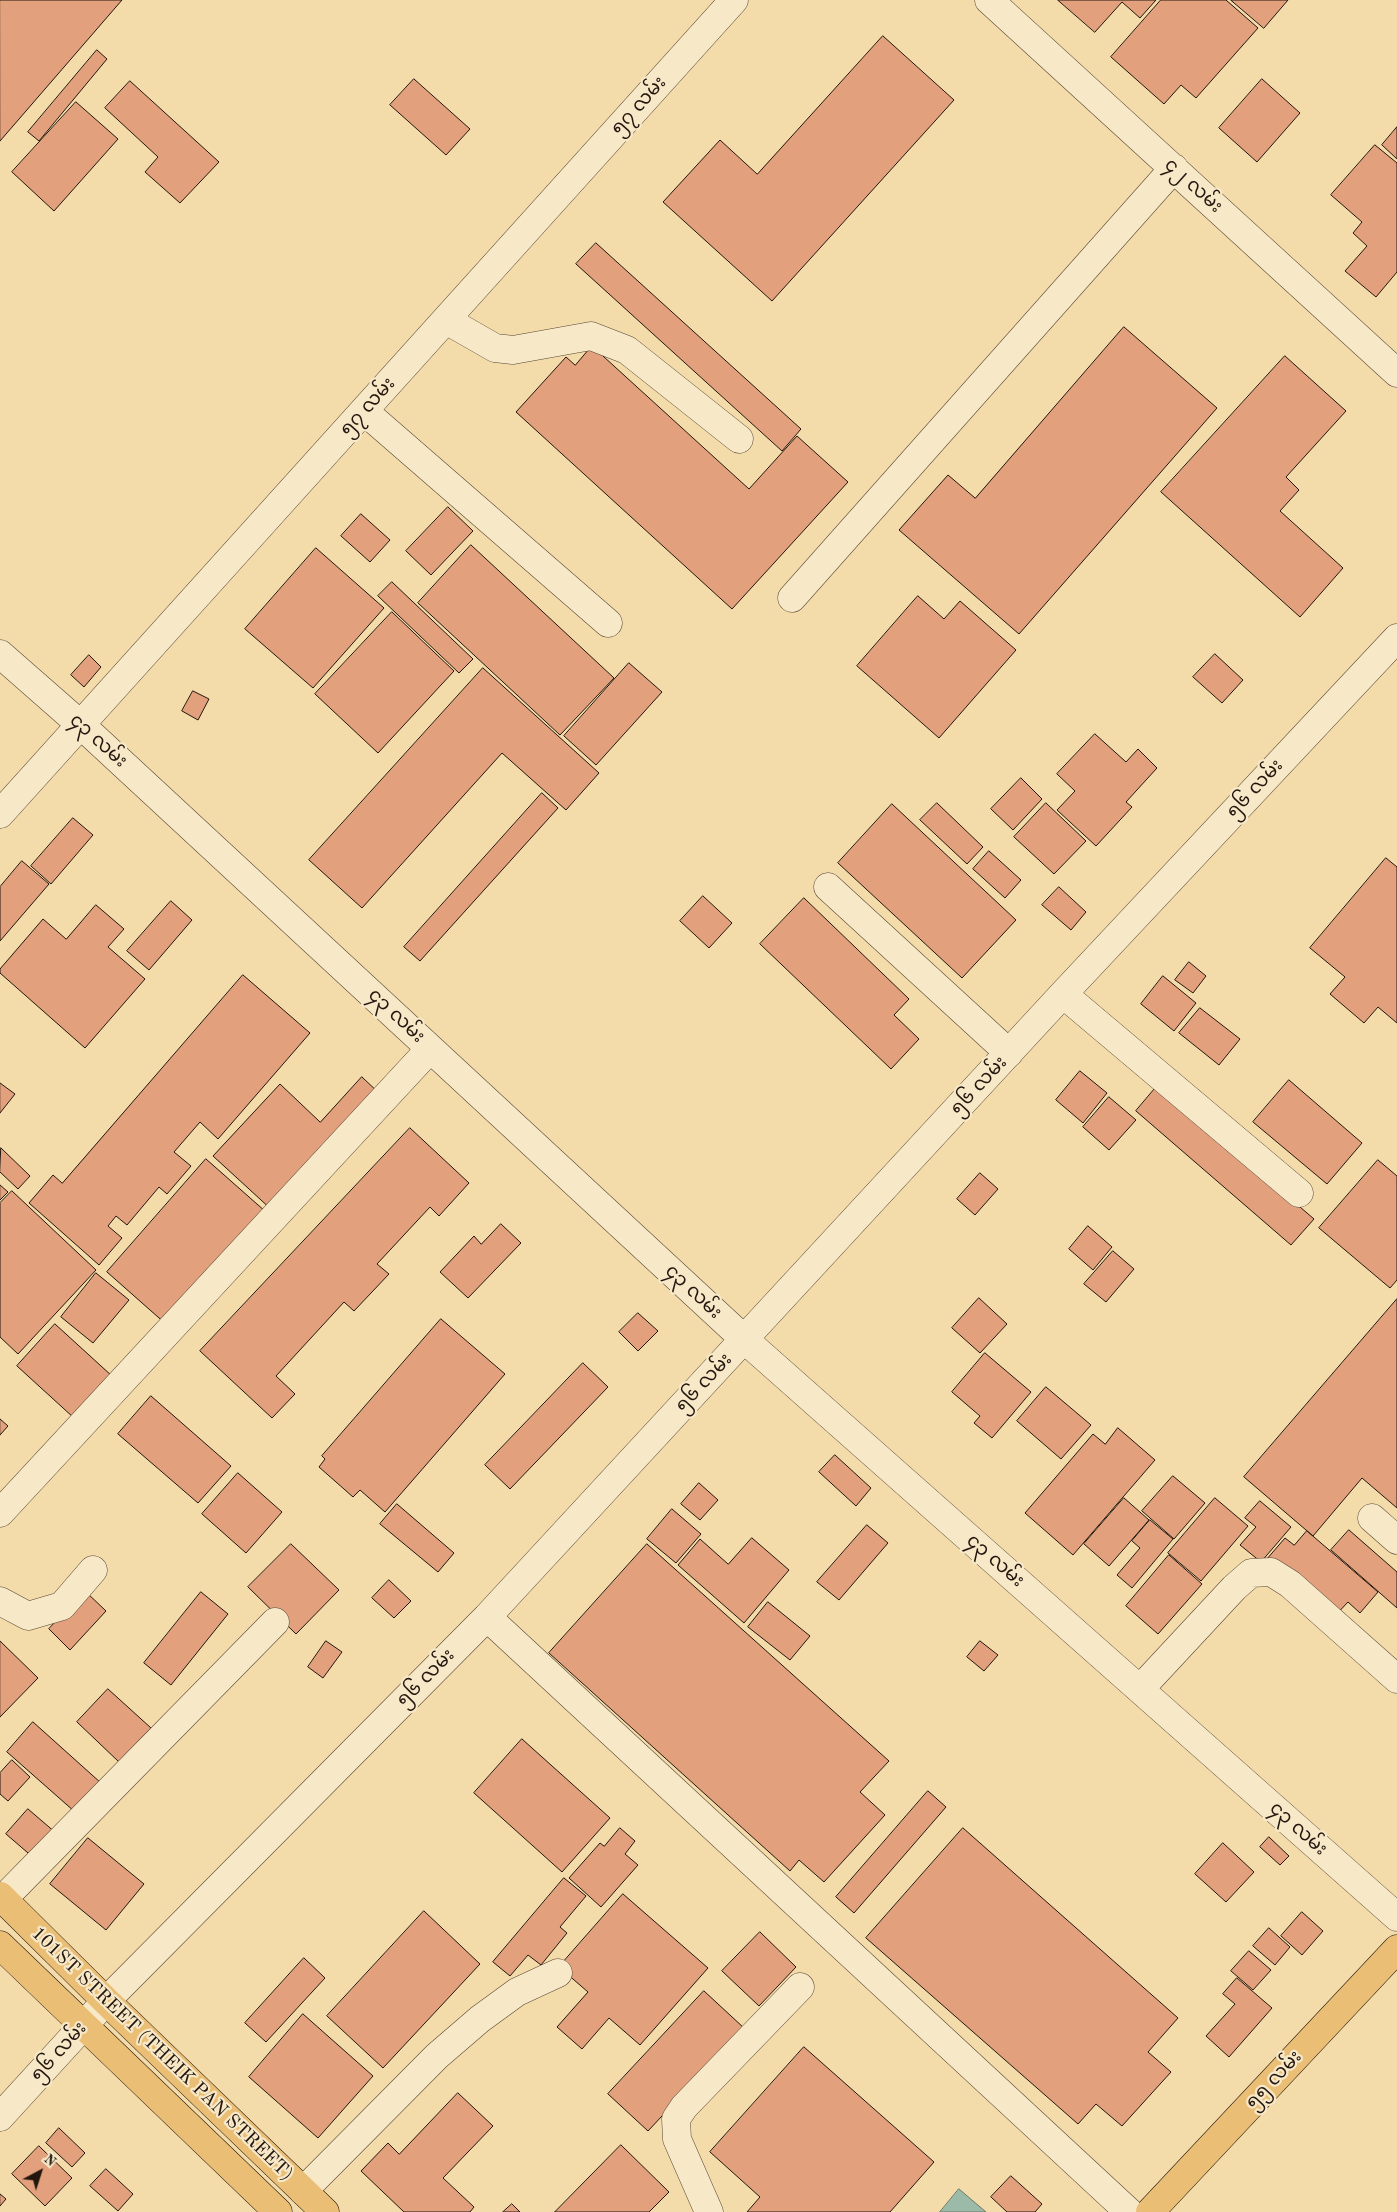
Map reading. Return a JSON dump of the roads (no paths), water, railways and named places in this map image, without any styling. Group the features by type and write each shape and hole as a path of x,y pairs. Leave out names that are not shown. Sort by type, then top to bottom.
{"main road":[{"name":"101ST STREET (THEIK PAN STREET)","path":"2,1897 106,2001 325,2212"},
{"name":"101ST STREET (THEIK PAN STREET)","path":"0,1945 278,2212"},
{"name":"၅၅ လမ်း","path":"1150,2212 1397,1949"}],"street":[{"name":"၅၇ လမ်း","path":"0,814 734,0"},
{"name":"၄၂ လမ်း","path":"989,0 1397,372"},
{"path":"792,598 1174,168"},
{"path":"446,320 495,348 513,350 591,336 627,350 739,439"},
{"path":"364,411 608,623"},
{"name":"၅၆ လမ်း","path":"0,2117 106,2001 487,1617 1063,994 1397,638"},
{"name":"၄၃ လမ်း","path":"0,654 81,725 745,1340 1397,1917"},
{"path":"828,887 1009,1053"},
{"path":"1063,994 1299,1193"},
{"path":"0,1513 430,1049"},
{"path":"1372,1518 1397,1540"},
{"path":"0,1601 28,1616 62,1606 93,1570"},
{"path":"1140,1689 1234,1588 1252,1572 1271,1572 1290,1584 1397,1678"},
{"path":"487,1617 1129,2212"},
{"path":"2,1897 275,1622"},
{"path":"303,2191 437,2056 480,2019 517,1992 558,1973"},
{"path":"709,2212 677,2139 676,2119 684,2107 800,1987"}]}
